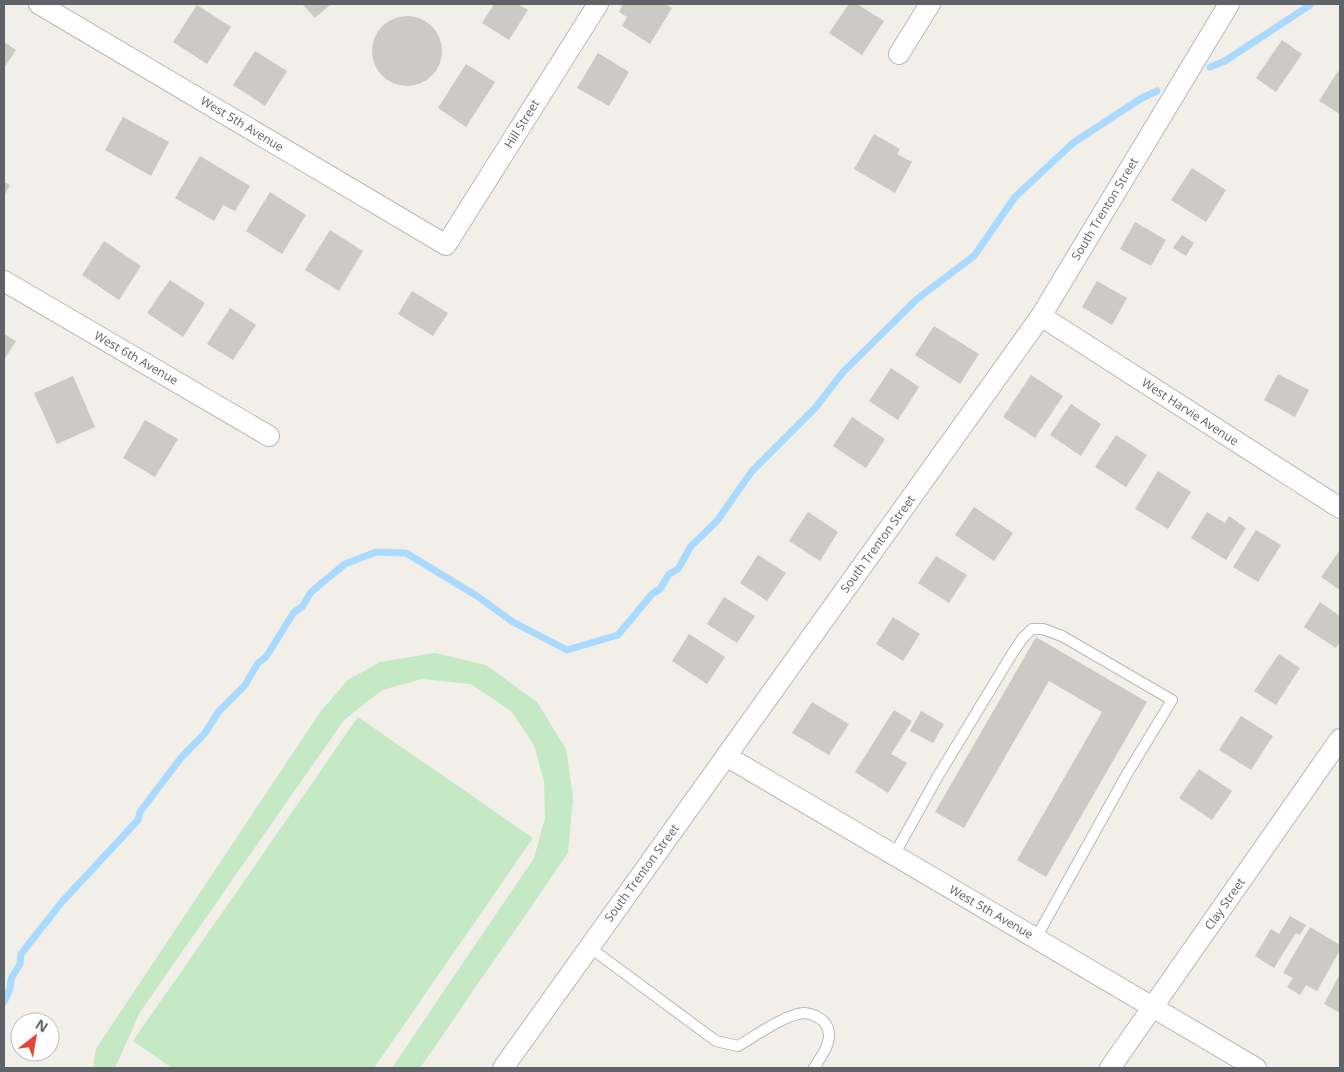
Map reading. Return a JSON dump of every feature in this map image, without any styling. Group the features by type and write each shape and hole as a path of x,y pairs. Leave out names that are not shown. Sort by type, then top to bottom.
{"street":[{"name":"West 5th Avenue","path":"39,4 446,244"},
{"name":"Hill Street","path":"446,244 598,4"},
{"path":"899,54 930,4"},
{"name":"South Trenton Street","path":"503,1068 1041,316 1229,4"},
{"name":"West 6th Avenue","path":"4,281 269,436"},
{"name":"West Harvie Avenue","path":"1041,316 1340,508"},
{"name":"Clay Street","path":"1110,1068 1340,739"},
{"name":"West 5th Avenue","path":"726,756 1256,1068"}],"lane":[{"path":"894,855 938,776 1012,654 1022,638 1032,629 1043,629 1062,636 1172,700 1127,774 1036,938"},
{"path":"590,947 716,1041 738,1046 782,1020 806,1013 822,1019 829,1029 829,1044 814,1068"}],"green space":[{"path":"435,653 486,665 537,702 566,749 573,797 568,853 420,1068 392,1068 534,858 545,818 544,781 534,745 511,711 471,684 422,679 382,690 344,720 140,1012 115,1068 93,1068 96,1049 321,711 348,680 380,662"},
{"path":"358,717 533,838 374,1068 172,1068 133,1041"}],"building":[{"path":"302,4 331,4 315,18"},
{"path":"494,4 518,4 528,10 509,40 482,23"},
{"path":"623,4 665,4 672,8 650,44 622,26 627,17 619,12"},
{"path":"849,4 857,4 884,21 862,55 829,33"},
{"path":"197,5 231,27 207,64 173,42"},
{"path":"407,16 420,19 432,26 439,38 442,51 439,64 432,76 420,83 407,86 394,83 382,76 375,64 372,51 375,38 382,26 394,19"},
{"path":"1282,40 1302,54 1276,92 1256,78"},
{"path":"4,42 16,50 4,68"},
{"path":"255,51 287,71 265,106 233,85"},
{"path":"598,53 629,72 609,106 577,88"},
{"path":"466,64 495,82 466,127 438,108"},
{"path":"1338,71 1340,73 1340,114 1319,101"},
{"path":"123,117 169,142 151,176 105,150"},
{"path":"874,134 900,149 897,154 912,162 895,193 854,169"},
{"path":"200,156 250,186 235,211 223,205 214,221 175,198"},
{"path":"1192,168 1226,190 1206,222 1171,200"},
{"path":"4,182 10,185 4,196"},
{"path":"270,192 306,215 282,254 246,231"},
{"path":"1135,222 1166,240 1151,266 1120,249"},
{"path":"330,230 363,251 339,291 305,270"},
{"path":"1182,235 1194,243 1186,256 1173,248"},
{"path":"104,241 141,266 119,300 82,275"},
{"path":"170,280 205,303 183,337 147,313"},
{"path":"1097,281 1127,298 1112,325 1082,307"},
{"path":"412,291 448,313 433,336 398,314"},
{"path":"230,308 256,325 233,360 207,344"},
{"path":"934,326 979,354 960,384 915,355"},
{"path":"4,334 16,341 4,360"},
{"path":"891,368 919,387 898,420 869,401"},
{"path":"1278,374 1309,390 1295,417 1264,400"},
{"path":"1031,375 1063,396 1035,438 1003,417"},
{"path":"73,376 95,427 57,444 34,393"},
{"path":"1071,404 1101,424 1081,456 1050,435"},
{"path":"852,417 885,439 866,468 833,446"},
{"path":"145,420 178,439 155,477 123,458"},
{"path":"1116,435 1147,455 1126,487 1095,467"},
{"path":"1158,471 1191,492 1168,529 1135,509"},
{"path":"974,507 1013,533 994,561 955,535"},
{"path":"808,512 838,532 820,561 789,541"},
{"path":"1207,512 1225,523 1229,516 1246,528 1226,560 1191,538"},
{"path":"1256,530 1281,545 1258,582 1233,567"},
{"path":"1340,550 1340,590 1321,577"},
{"path":"758,555 786,573 767,601 740,583"},
{"path":"936,556 967,575 949,603 918,583"},
{"path":"724,597 755,616 737,643 707,624"},
{"path":"1320,602 1340,616 1340,642 1336,648 1304,627"},
{"path":"893,617 920,634 903,661 876,644"},
{"path":"689,634 725,657 707,684 672,661"},
{"path":"1036,637 1147,702 1046,877 1017,860 1102,712 1049,681 964,828 935,812"},
{"path":"1279,654 1300,668 1276,705 1254,691"},
{"path":"812,702 849,724 829,755 792,733"},
{"path":"894,710 912,721 891,754 907,763 888,793 855,772"},
{"path":"921,711 944,724 933,743 910,731"},
{"path":"1241,716 1273,736 1251,770 1219,750"},
{"path":"1199,769 1232,791 1212,820 1179,798"},
{"path":"1290,916 1306,925 1300,935 1296,933 1274,968 1255,956 1271,929 1279,934"},
{"path":"1310,927 1340,945 1340,950 1317,991 1306,985 1300,995 1287,987 1293,978 1283,973"},
{"path":"1340,974 1340,1013 1324,1004"}],"waterway":[{"path":"1210,67 1225,61 1310,5"},
{"path":"4,1002 10,989 11,979 20,964 21,954 61,903 138,820 140,812 180,759 205,733 219,711 245,685 258,663 266,657 294,612 302,607 311,592 345,564 376,552 406,553 477,596 513,622 567,650 618,635 652,594 660,589 669,574 678,569 691,546 717,521 752,471 816,407 843,372 917,299 974,256 1015,197 1073,143 1140,99 1157,91"}]}
